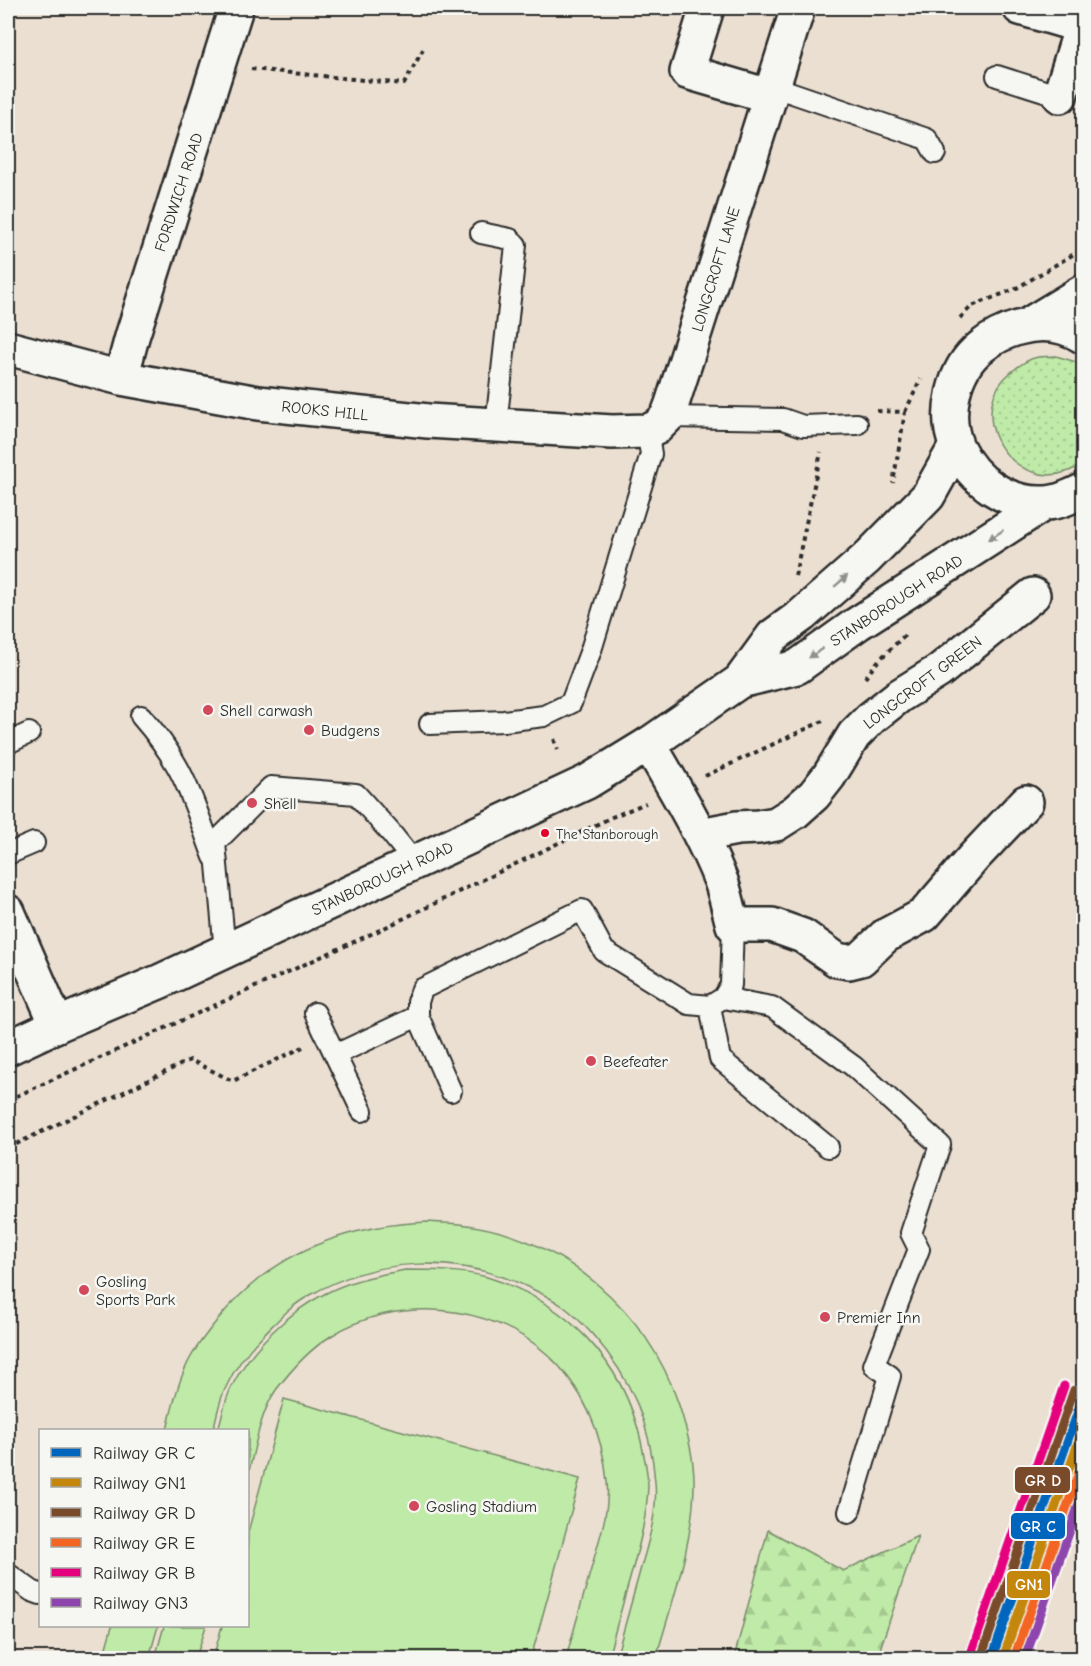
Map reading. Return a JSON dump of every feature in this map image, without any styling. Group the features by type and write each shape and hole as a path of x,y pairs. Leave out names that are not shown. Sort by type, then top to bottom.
{"street":[{"name":"FORDWICH ROAD","path":"121,378 236,8"},
{"path":"707,8 687,72 770,91"},
{"name":"LONGCROFT LANE","path":"657,424 798,8"},
{"path":"1020,8 1082,23 1060,96"},
{"path":"1083,291 1028,325 1002,333 980,347 963,368 953,393 950,420 956,446 970,469 990,487 1016,501 1046,503 1069,497 1083,490"},
{"path":"1028,325 1058,325 1083,337"},
{"name":"ROOKS HILL","path":"8,348 121,378 258,403 428,421 612,432 657,424"},
{"name":"STANBOROUGH ROAD","path":"8,1048 57,1024 225,952 587,782 650,744 740,681 773,636 802,615 867,558 928,496 956,446"},
{"name":"STANBOROUGH ROAD","path":"740,681 797,667 857,624 1046,503"},
{"name":"LONGCROFT GREEN","path":"700,835 776,824 795,812 829,777 854,735 871,718 899,696 939,671 1032,595"},
{"path":"650,744 700,835 721,882 733,925 772,925 803,936 837,960 849,962 861,959 885,936 924,915 1026,802"},
{"path":"8,912 57,1024"}],"lane":[{"path":"997,76 1060,96"},
{"path":"770,91 927,139 935,153"},
{"path":"481,233 510,239 516,245 496,425"},
{"path":"430,724 504,721 544,716 571,703 591,650 651,454 657,424 783,419 803,426 857,424"},
{"path":"141,717 161,740 178,767 217,865"},
{"path":"8,742 28,733"},
{"path":"225,952 215,843 271,787 356,794 415,863"},
{"path":"8,854 34,843"},
{"path":"451,1091 418,1016 418,1002 422,989 582,910 604,951 689,1004 716,1002 772,1007 854,1066 940,1144 911,1233 919,1249 874,1365 890,1376 849,1512"},
{"path":"733,925 731,985 716,1002 720,1059 828,1147"},
{"path":"315,1013 362,1111"},
{"path":"335,1055 418,1016"},
{"path":"8,1574 39,1594"}],"path":[{"path":"218,66 404,84 425,46"},
{"path":"873,411 905,412 893,487"},
{"path":"795,576 826,425"},
{"path":"858,687 879,660"},
{"path":"710,774 827,719"},
{"path":"8,1100 382,929 612,817"},
{"path":"8,1148 190,1060 232,1081 326,1036"}],"green space":[{"path":"1056,356 1076,362 1083,367 1083,464 1067,472 1049,475 1031,471 1016,463 1004,451 995,436 991,420 992,403 998,387 1019,365 1034,358"},
{"path":"428,1222 460,1224 497,1231 533,1244 566,1261 596,1283 623,1309 646,1338 665,1370 679,1405 692,1455 694,1486 686,1552 656,1658 616,1658 654,1516 656,1493 653,1461 644,1422 628,1385 593,1335 568,1310 536,1291 505,1278 448,1265 419,1264 390,1267 362,1273 334,1283 296,1305 248,1351 224,1392 213,1429 167,1429 174,1399 188,1363 215,1323 236,1299 259,1279 310,1248 366,1229"},
{"path":"405,1270 436,1270 487,1277 515,1288 541,1301 587,1338 605,1360 620,1385 641,1441 648,1486 640,1542 608,1658 566,1658 606,1513 608,1492 601,1446 589,1412 571,1381 547,1354 524,1337 498,1324 471,1315 442,1310 413,1310 384,1314 357,1323 323,1341 288,1375 270,1399 249,1471 249,1429 218,1429 232,1386 242,1368 269,1336 318,1297 362,1279"},
{"name":"Gosling Stadium","path":"284,1399 580,1479 531,1658 213,1658 222,1627 249,1627 249,1528"},
{"path":"768,1530 843,1571 918,1536 877,1658 734,1658"},
{"path":"112,1627 158,1627 149,1658 103,1658"},
{"path":"164,1627 206,1627 196,1658 155,1658"}],"transit line":[{"path":"972,1651 1064,1386"},
{"path":"982,1655 1074,1390"},
{"path":"992,1658 1084,1394"},
{"path":"1014,1658 1084,1458"}],"rail line":[{"name":"GN1","path":"1003,1658 1084,1426"},
{"name":"GN3","path":"1025,1658 1084,1490"}],"place":[{"name":"Shell carwash","path":"208,710"},
{"name":"Budgens","path":"309,730"},
{"name":"Shell","path":"252,803"},
{"name":"The Stanborough","path":"545,833"},
{"name":"Beefeater","path":"591,1061"},
{"name":"Gosling Sports Park","path":"84,1290"},
{"name":"Premier Inn","path":"825,1317"},
{"name":"Gosling Stadium","path":"414,1506"}]}
